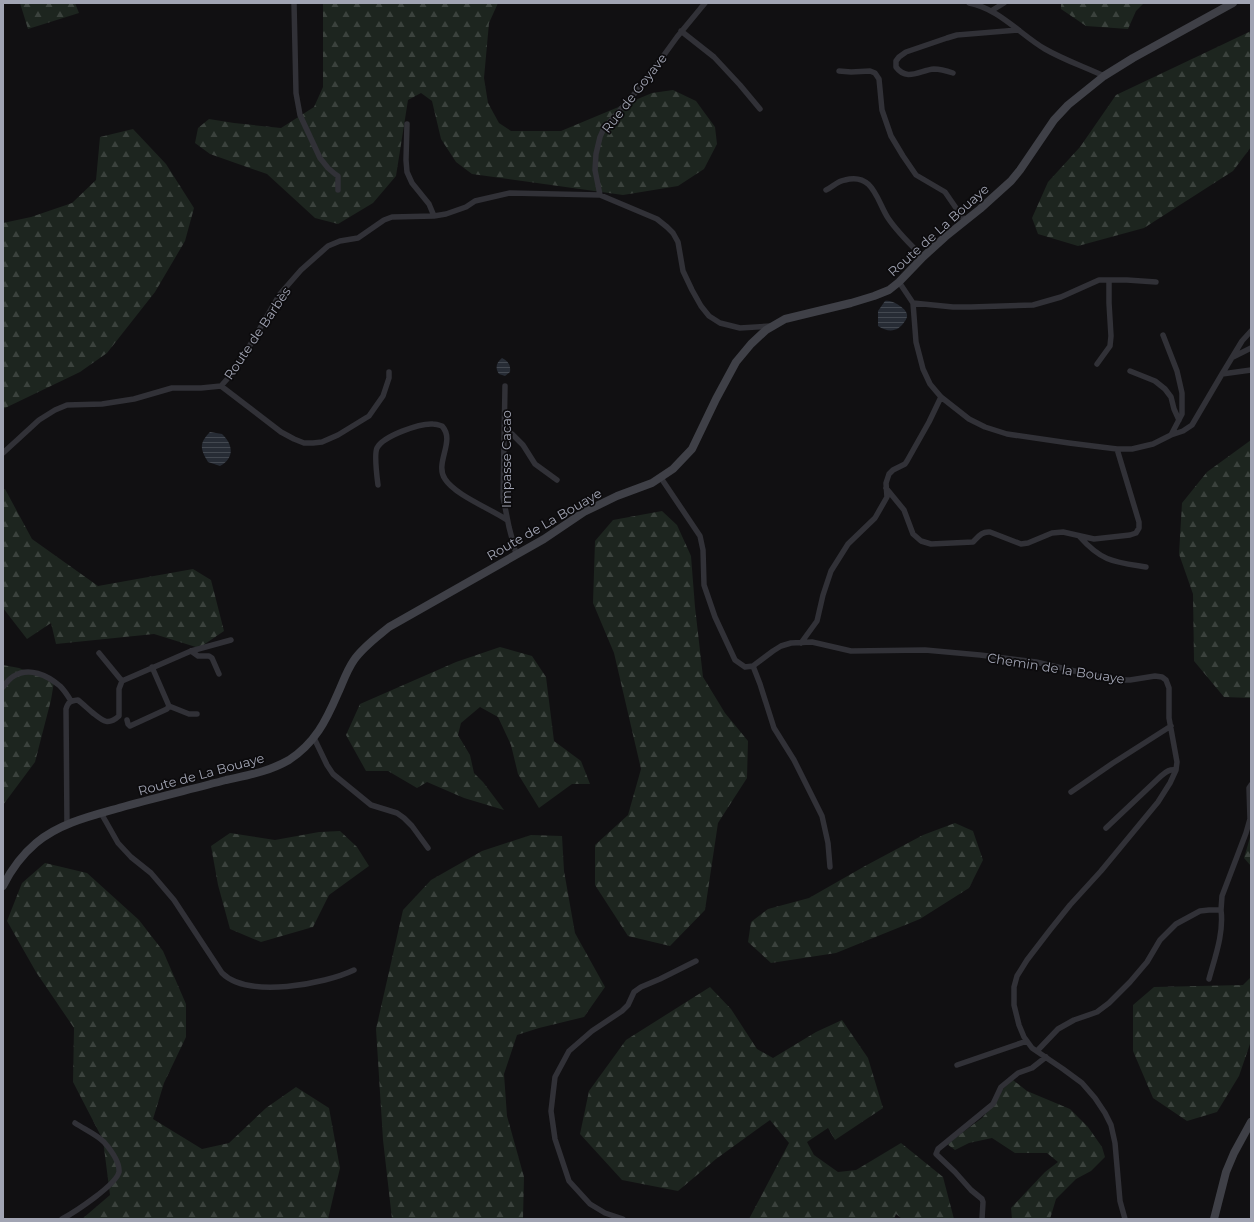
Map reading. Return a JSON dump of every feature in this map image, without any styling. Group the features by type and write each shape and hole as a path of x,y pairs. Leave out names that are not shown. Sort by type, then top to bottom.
{"main road":[{"name":"Route de La Bouaye","path":"3,886 8,875 37,842 67,825 83,818 162,796 260,772 288,760 304,749 314,738 326,720 344,677 354,660 370,642 389,627 411,613 544,539 584,512 661,478 692,449 716,398 736,362 751,344 772,326 785,319 850,303 889,290 945,237 1011,181 1054,120 1068,105 1104,76 1133,58 1233,3"},
{"path":"1214,1219 1226,1172 1234,1153 1251,1122"}],"street":[{"path":"294,3 296,93 300,115 320,158 328,168 338,176 338,190"},
{"name":"Rue de Goyave","path":"600,195 595,170 596,154 604,128 643,84 681,31 705,3"},
{"path":"969,3 985,7 1044,48 1104,76"},
{"path":"992,12 1004,3"},
{"path":"953,73 941,69 933,69 909,75 903,74 896,67 896,61 906,52 957,35 1019,30"},
{"path":"681,31 714,57 760,108"},
{"path":"839,71 870,71 875,73 879,80 882,110 892,136 903,156 916,175 945,192 965,221"},
{"path":"407,124 407,172 416,190 429,204 434,216"},
{"path":"826,190 846,179 858,178 868,183 897,231 924,257"},
{"name":"Route de Barbès","path":"3,453 39,420 55,410 67,405 102,404 134,399 172,388 221,386 236,369 280,294 301,270 328,246 340,241 358,238 384,220 392,217 434,216 446,214 475,202 510,193 600,195 657,219 673,233 678,242 683,271 701,306 709,316 720,323 740,328 772,326"},
{"path":"913,302 953,307 1032,305 1061,297 1099,280 1156,282"},
{"path":"1097,364 1110,346 1109,280"},
{"path":"899,282 913,302 916,342 923,369 930,384 941,398 977,423 1007,434 1069,443 1117,449 1132,449 1143,447 1183,432 1192,425 1242,341 1251,331"},
{"path":"1163,335 1177,371 1180,386 1182,414 1172,435"},
{"path":"1232,357 1251,348"},
{"path":"1222,374 1251,370"},
{"path":"1130,371 1155,381 1165,388 1171,397 1179,420"},
{"path":"221,386 281,432 304,443 313,443 322,442 338,436 369,416 383,396 389,378 389,372"},
{"name":"Impasse Cacao","path":"505,386 503,497 507,520 516,554"},
{"path":"801,643 817,621 831,570 848,544 875,518 887,497 886,483 889,474 893,470 905,464 941,398"},
{"path":"378,485 377,448 392,435 420,425 433,423 442,426 446,433 442,463 442,474 445,480 466,497 507,520"},
{"path":"504,428 523,445 535,464 557,480"},
{"path":"886,488 904,510 913,534 921,542 931,544 973,542 980,534 985,532 990,532 1021,544 1028,543 1052,533 1063,532 1094,539 1130,536 1139,528 1139,522 1117,449"},
{"path":"661,478 700,536 703,550 704,585 715,618 726,642 735,660 745,667 753,666 774,728 794,760 822,816 828,843 830,868"},
{"path":"1080,537 1104,558 1116,562 1146,567"},
{"path":"67,825 66,709 68,703 78,700 103,721 109,722 115,720 119,716 119,689 122,681 191,651 231,640"},
{"name":"Chemin de la Bouaye","path":"753,666 781,646 791,643 812,642 851,651 925,650 1036,662 1113,680 1130,680 1150,677 1162,677 1166,680 1170,688 1169,718 1175,750 1176,770 1170,783 1158,802 1050,930 1027,960 1017,976 1014,987 1014,1005 1024,1038 1032,1048 1082,1083 1095,1098 1111,1124 1115,1143 1120,1202 1125,1219"},
{"path":"191,651 198,656 209,656 212,658 219,674"},
{"path":"99,653 122,681"},
{"path":"152,667 169,706 189,714 197,714"},
{"path":"3,687 12,676 23,672 37,672 61,686 71,701"},
{"path":"127,720 130,726 167,709 169,706"},
{"path":"1071,792 1171,726"},
{"path":"314,738 333,774 371,805 397,813 404,818 412,826 428,848"},
{"path":"1106,828 1168,770 1176,770"},
{"path":"1208,979 1217,949 1221,926 1222,896 1250,819 1249,788 1251,786"},
{"path":"101,813 118,843 131,857 151,874 174,900 222,973 228,979 254,987 280,987 305,984 344,975 354,970"},
{"path":"1038,1051 1058,1029 1074,1020 1096,1012 1109,1003 1147,962 1160,940 1176,924 1200,911 1221,910"},
{"path":"623,1219 605,1213 590,1204 569,1181 555,1139 551,1111 556,1077 569,1050 592,1031 622,1011 628,1005 634,992 641,987 696,961"},
{"path":"957,1065 1027,1041"},
{"path":"982,1219 982,1199 971,1190 956,1172 936,1154 938,1149 992,1104 1001,1087 1018,1073 1032,1068 1046,1057"},
{"path":"62,1219 105,1189 115,1180 119,1172 117,1162 103,1141 76,1123"}],"green space":[{"path":"20,3 75,3 79,13 28,29"},
{"path":"323,3 498,3 489,23 484,78 488,103 499,123 511,131 561,131 652,93 673,90 696,101 715,127 717,144 704,169 678,186 623,195 472,174 456,162 441,139 432,101 421,93 408,100 396,176 373,203 338,224 315,218 267,174 210,154 195,143 198,128 209,119 281,128 314,107 323,87"},
{"path":"1061,3 1144,3 1136,11 1128,29 1086,26 1061,9"},
{"path":"1251,31 1251,147 1233,171 1144,228 1078,246 1038,234 1032,218 1048,182 1080,147 1116,95"},
{"path":"133,129 166,164 194,208 185,241 155,292 107,353 80,372 3,409 3,223 31,217 72,203 96,180 100,137"},
{"path":"1251,440 1251,698 1224,697 1194,661 1193,594 1179,554 1182,503 1207,472"},
{"path":"3,489 5,489 32,539 98,586 193,569 211,580 224,631 199,648 154,634 56,644 51,623 27,639 3,608"},
{"path":"662,511 677,525 691,556 703,677 725,713 748,741 747,778 718,823 705,910 670,946 628,936 595,885 595,845 628,815 641,769 614,653 593,603 595,541 613,520"},
{"path":"500,647 532,656 546,677 554,741 581,761 590,784 572,784 539,808 518,774 511,745 498,717 480,707 461,723 458,735 470,755 474,773 483,782 504,810 464,798 427,782 417,788 388,771 366,771 346,735 360,704 456,662"},
{"path":"3,665 19,668 54,682 51,700 35,762 3,805"},
{"path":"955,823 973,831 983,860 969,888 920,919 836,953 771,963 748,942 751,922 768,909 809,898 923,835"},
{"path":"340,831 357,847 369,866 329,895 313,927 261,942 230,929 218,885 211,846 230,833 275,840 319,832"},
{"path":"1251,834 1251,866 1244,858"},
{"path":"531,835 562,836 564,871 575,933 605,987 584,1017 517,1035 504,1074 507,1116 524,1177 523,1219 392,1219 383,1140 376,1029 403,910 431,880 482,851"},
{"path":"45,863 87,873 139,920 163,951 186,1004 186,1037 164,1083 153,1119 202,1149 229,1143 266,1108 296,1087 329,1108 340,1168 328,1219 82,1219 110,1195 103,1140 73,1082 74,1028 36,972 7,921 22,883"},
{"path":"1251,977 1251,1041 1239,1076 1217,1112 1187,1121 1153,1098 1133,1051 1133,1005 1154,987 1243,985"},
{"path":"710,987 731,1009 757,1049 773,1058 816,1032 842,1020 868,1058 883,1108 835,1140 828,1128 807,1142 814,1155 838,1172 856,1170 901,1143 943,1177 954,1219 902,1219 896,1214 894,1219 749,1219 789,1143 770,1120 716,1159 678,1191 622,1180 580,1134 589,1091 626,1040"},
{"path":"1013,1080 1027,1091 1070,1109 1088,1127 1102,1147 1105,1157 1091,1171 1076,1179 1056,1199 1050,1219 1012,1219 1011,1208 1045,1172 1058,1162 1047,1153 1015,1153 992,1138 969,1143 955,1150 947,1144 982,1118 994,1105 1003,1089"}],"shaded area":[{"path":"885,301 890,301 897,304 907,313 905,321 902,325 893,330 886,330 878,326 878,311"},
{"path":"502,358 510,367 510,372 505,376 499,374 497,370 497,364"},
{"path":"210,432 222,434 230,446 231,451 228,459 220,466 208,462 202,450 202,443"}]}
